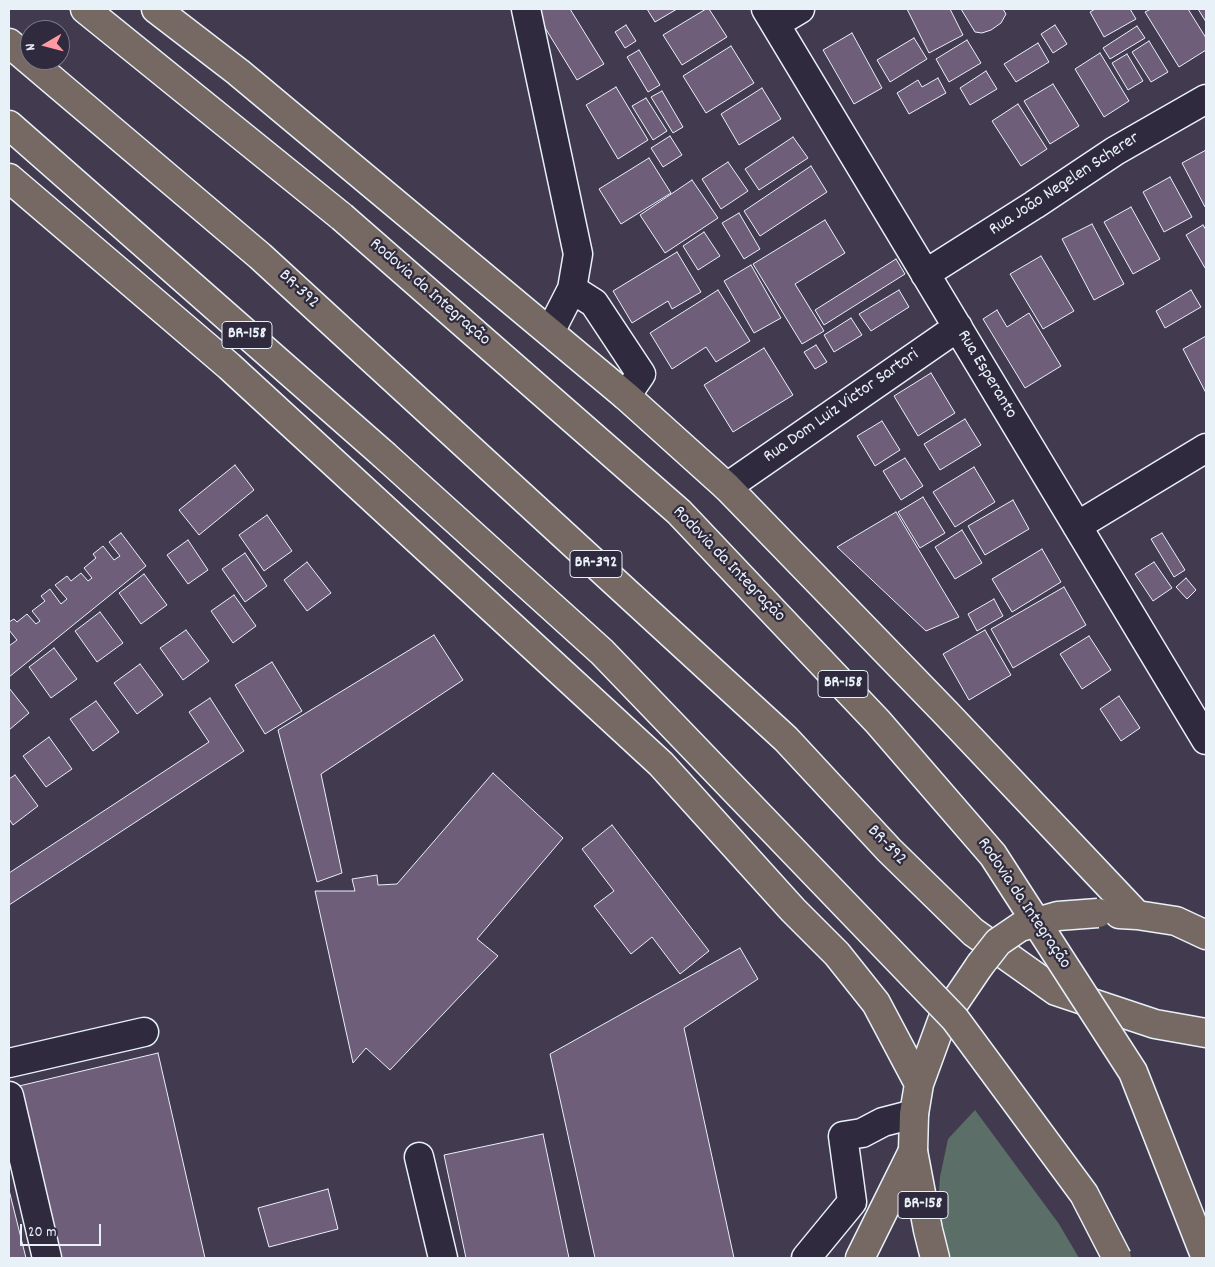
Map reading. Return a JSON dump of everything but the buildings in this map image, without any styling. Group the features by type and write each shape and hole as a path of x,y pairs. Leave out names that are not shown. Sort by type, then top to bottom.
{"main road":[{"name":"Rodovia da Integração","path":"85,9 342,217 679,512 878,722 993,855 1133,1072 1206,1258"},
{"path":"156,9 238,72 550,332 626,396 727,487 946,713 1137,915"},
{"name":"BR-392","path":"9,43 260,256 786,739 889,850 973,932 1056,991 1155,1024 1206,1033"},
{"name":"BR-158","path":"9,125 384,454 602,652 955,1019 1084,1194 1117,1258"},
{"name":"BR-158","path":"9,178 229,366 661,764 793,910 837,954 876,1003 919,1084 914,1114 913,1151 935,1258"},
{"path":"919,1084 942,1021 998,942 1020,927 1058,916 1137,915 1176,921 1205,936"},
{"path":"860,1258 913,1151"}],"street":[{"path":"526,9 578,254 572,289 550,332"},
{"path":"771,16 800,9"},
{"name":"Rua Esperanto","path":"771,16 1206,740"},
{"name":"Rua João Negelen Scherer","path":"925,274 1115,151 1206,99"},
{"path":"572,289 594,303 641,374 626,396"},
{"name":"Rua Dom Luiz Victor Sartori","path":"727,487 958,328"},
{"path":"1077,526 1206,448"},
{"path":"9,1063 144,1032"},
{"path":"9,1096 46,1258"},
{"path":"806,1258 852,1202 843,1136 862,1133 883,1122 914,1114"},
{"path":"419,1157 442,1258"}],"green space":[{"path":"975,1110 1059,1224 1079,1258 949,1258 945,1250 940,1226 938,1205 940,1177 948,1139"}]}
